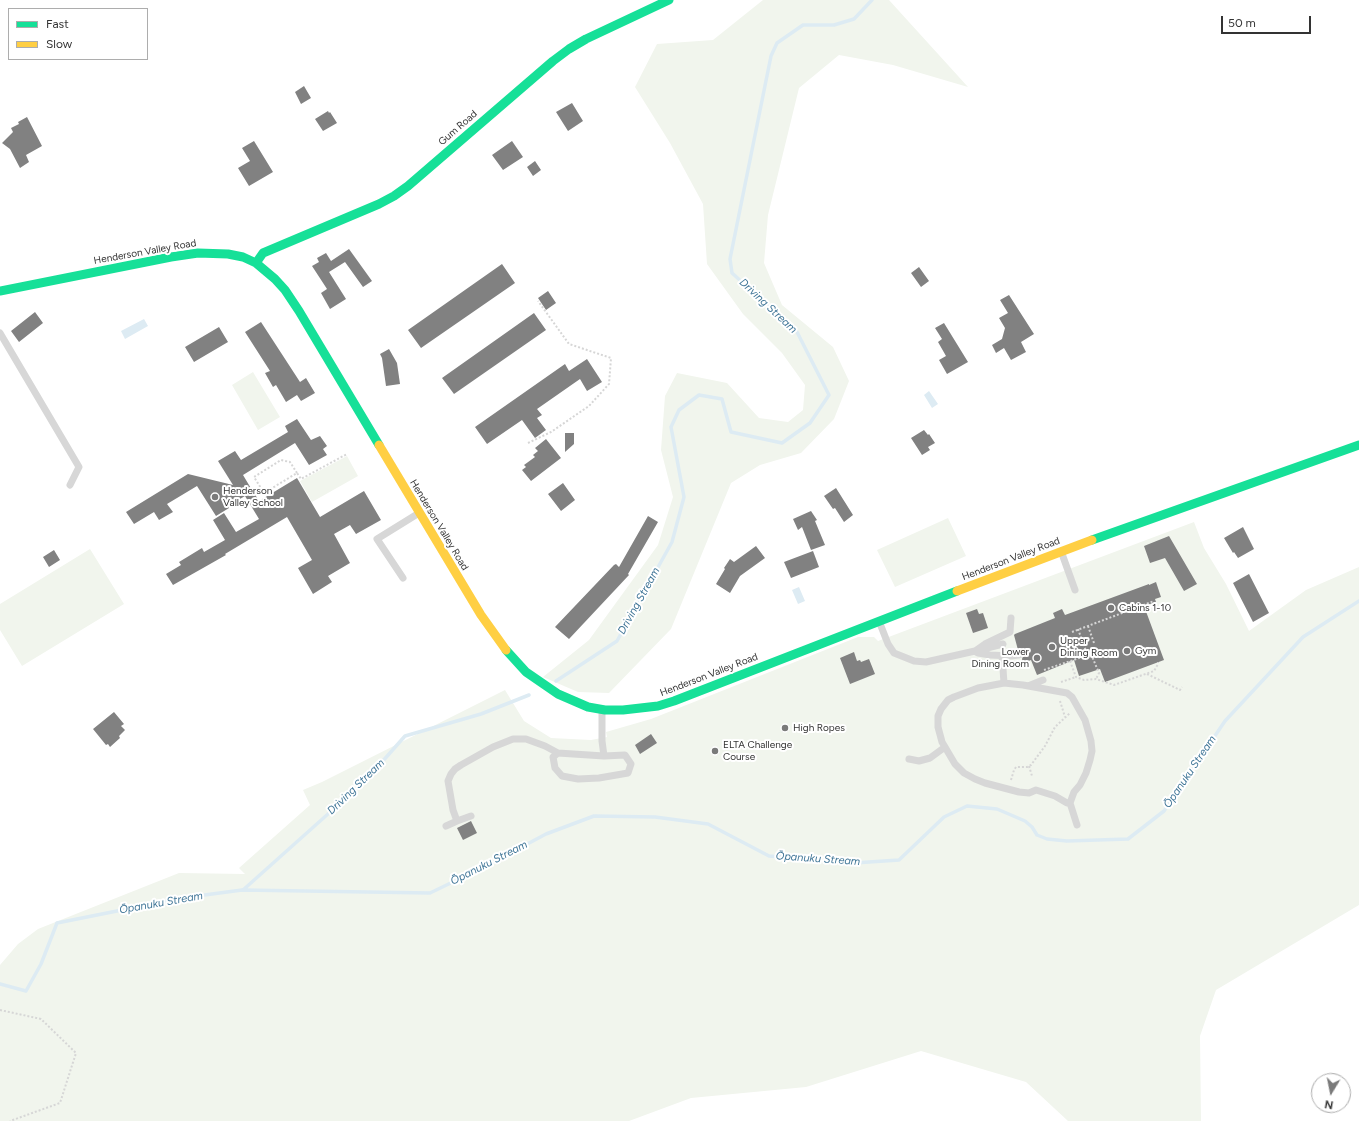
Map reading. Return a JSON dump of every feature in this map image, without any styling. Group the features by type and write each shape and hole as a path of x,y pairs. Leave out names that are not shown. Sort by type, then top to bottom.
{"street":[{"name":"Gum Road","path":"256,263 262,253 380,204 394,196 408,186 553,61 569,49 586,39 669,0"},
{"name":"Henderson Valley Road","path":"0,291 171,257 198,254 228,254 243,257 256,263 275,279 285,290 299,311 481,615 501,645 512,659 526,672 558,694 588,707 602,709 623,710 658,706 690,695 1060,551 1359,445"}],"lane":[{"path":"0,333 79,467 70,485"},
{"path":"404,578 377,539 420,513"},
{"path":"1060,551 1075,590"},
{"path":"975,651 985,644 1010,632 1011,618"},
{"path":"879,621 888,644 894,653 914,661 926,662 1003,644"},
{"path":"975,651 983,654 1011,656 1019,654"},
{"path":"1002,655 1004,683"},
{"path":"1028,686 1043,680"},
{"path":"1070,803 1036,790 1029,793 1022,793 985,783 964,773 955,764 940,735 938,716 944,704 954,697 966,692 1004,683 1063,692 1070,695 1085,720 1091,741 1092,751 1086,773 1080,785 1074,792 1070,803 1077,825"},
{"path":"602,709 602,741 604,756"},
{"path":"456,821 448,781 451,774 461,765 493,747 513,739 526,739 545,746 558,753 604,756 626,755 631,764 628,773 599,778 578,779 562,776 555,768 553,758 558,753"},
{"path":"909,760 919,761 930,758 945,747"},
{"path":"446,826 471,816"}],"path":[{"path":"528,442 551,432 589,406 609,384 611,358 569,344 538,301"},
{"path":"297,473 264,493 254,477 281,460 290,462 301,479 347,454"},
{"path":"1072,632 1154,601"},
{"path":"1088,626 1094,643"},
{"path":"1078,629 1087,654"},
{"path":"1040,672 1093,653 1099,673 1096,679"},
{"path":"1070,661 1076,677 1084,680 1096,679 1114,686 1154,671 1158,662"},
{"path":"1146,674 1180,690 1182,687"},
{"path":"1059,696 1065,717"},
{"path":"1012,776 1016,767 1029,766 1045,746 1055,727 1073,711"},
{"path":"1029,766 1032,776"},
{"path":"0,1010 41,1019 76,1053 60,1103 10,1121"}],"shaded area":[{"path":"763,0 889,0 968,87 893,65 839,55 799,88 768,215 764,263 782,305 833,347 849,381 834,419 801,453 760,465 731,483 671,629 609,693 578,692 543,677 589,640 658,545 673,497 661,450 665,396 677,373 727,383 759,418 788,422 803,410 805,385 782,353 743,314 707,264 703,204 670,143 635,87 657,44 713,40"},
{"path":"144,319 148,326 125,339 121,331"},
{"path":"253,372 280,417 258,430 232,385"},
{"path":"929,391 938,404 932,408 924,395"},
{"path":"347,456 358,476 312,502 300,481"},
{"path":"948,518 966,556 895,587 877,550"},
{"path":"1194,522 1204,548 1226,584 1249,631 1306,590 1359,567 1359,905 1216,990 1200,1036 1201,1121 1068,1121 1026,1082 921,1051 806,1087 691,1098 629,1121 0,1121 0,965 18,944 38,929 179,873 245,874 239,868 310,805 303,790 322,782 505,690 524,721 551,738 591,740 607,737 606,732 651,719 858,637 874,637 878,641"},
{"path":"90,549 124,604 22,666 0,630 0,604"},
{"path":"799,587 805,601 798,604 792,590"}],"building":[{"path":"304,86 311,98 301,104 295,92"},
{"path":"572,103 583,121 568,131 556,112"},
{"path":"328,111 337,123 323,131 315,119"},
{"path":"27,117 42,146 26,155 29,162 20,168 10,149 2,143 13,132 11,128 19,124 18,122"},
{"path":"254,141 273,172 249,186 238,168 250,161 242,148"},
{"path":"512,141 523,157 503,170 492,155"},
{"path":"535,161 541,170 533,176 527,167"},
{"path":"349,249 372,281 363,287 345,262 329,272 346,299 330,309 321,293 327,289 312,266 319,262 317,258 326,253 331,261"},
{"path":"502,264 515,283 421,348 408,330"},
{"path":"919,267 929,281 921,287 911,273"},
{"path":"548,291 556,303 546,310 538,298"},
{"path":"1009,295 1034,334 1021,342 1026,352 1011,360 1004,348 996,353 992,345 1002,339 1005,328 999,318 1008,313 1000,300"},
{"path":"35,312 43,323 19,342 11,331"},
{"path":"534,313 546,330 454,394 442,378"},
{"path":"261,322 300,382 306,378 315,393 301,401 297,395 286,402 276,385 273,387 265,373 270,371 245,332"},
{"path":"944,323 968,362 947,374 939,360 946,356 938,342 942,339 935,328"},
{"path":"219,327 228,342 194,362 185,347"},
{"path":"389,349 397,363 400,384 386,386 382,358 380,354"},
{"path":"587,359 602,382 587,391 580,379 537,409 542,415 537,418 546,430 535,438 522,420 487,444 475,427 565,364 569,371"},
{"path":"297,419 311,440 320,436 327,446 323,449 327,455 309,465 295,443 243,475 252,490 254,490 253,491 259,501 297,478 320,517 364,491 381,520 356,534 350,525 334,534 350,563 328,576 332,582 313,594 298,568 312,560 287,517 225,554 226,555 173,585 166,574 181,565 179,562 202,548 204,552 225,540 213,520 224,513 236,532 259,519 245,496 228,506 229,508 216,516 197,486 167,504 173,512 159,520 154,512 134,524 126,512 188,474 233,485 218,461 235,451 241,460 288,432 285,426"},
{"path":"924,430 928,435 929,434 935,443 928,447 930,450 922,455 911,438"},
{"path":"565,433 574,433 574,444 565,452"},
{"path":"546,439 561,458 531,481 522,470 526,467 524,465 535,457 533,455 538,451 535,448"},
{"path":"563,483 575,500 561,511 548,494"},
{"path":"836,488 853,515 844,522 835,508 833,509 824,496"},
{"path":"811,511 817,520 815,521 825,545 811,550 802,527 798,530 793,519"},
{"path":"648,516 658,522 628,574 629,575 569,639 555,627 614,565 616,564 619,567"},
{"path":"1243,527 1254,549 1238,558 1234,552 1233,553 1224,538"},
{"path":"1169,536 1197,584 1184,591 1165,558 1150,563 1144,546"},
{"path":"756,546 765,558 740,576 730,593 716,584 730,559 734,562"},
{"path":"54,550 60,560 49,567 43,557"},
{"path":"813,551 819,567 791,578 784,562"},
{"path":"1249,574 1269,613 1253,622 1233,583"},
{"path":"1156,582 1161,597 1155,599 1156,602 1144,606 1164,660 1105,682 1100,669 1079,676 1074,660 1037,675 1031,660 1023,663 1022,659 1024,654 1018,650 1015,634 1055,618 1053,613 1062,609 1065,615"},
{"path":"977,609 979,614 983,613 988,628 973,633 966,613"},
{"path":"854,652 857,661 860,660 861,662 869,659 875,674 850,684 840,658"},
{"path":"114,712 124,724 121,726 125,730 119,736 120,738 110,747 108,744 106,745 93,729"},
{"path":"651,734 657,743 640,754 635,745"},
{"path":"471,821 477,833 463,840 457,828"}],"waterway":[{"name":"Driving Stream","path":"556,681 617,641 672,542 684,497 671,427 679,410 699,395 722,399 731,432 782,443 810,423 829,395 797,332 732,273 730,259 771,56 777,43 803,25 834,25 854,19 872,0"},
{"name":"Ōpanuku Stream","path":"0,984 26,991 41,964 57,923 182,898 242,890 430,893 488,865 546,834 594,816 655,817 708,824 769,856 854,863 899,860 944,817 967,806 997,809 1025,821 1032,827 1037,835 1047,839 1067,841 1128,839 1164,811 1225,721 1303,637 1359,601"},
{"name":"Driving Stream","path":"243,890 366,780 405,736 481,714 529,695"}],"traffic: fast":[{"path":"256,263 263,253 379,204 394,196 408,186 553,61 569,49 586,39 669,0"},
{"path":"0,291 198,253 228,254 243,257 256,263 275,279 285,290 379,445"},
{"path":"1092,540 1359,445"},
{"path":"506,650 526,672 558,694 588,707 605,710 623,710 658,706 957,591"}],"traffic: slow":[{"path":"379,445 481,615 506,650"},
{"path":"957,591 1092,540"}],"place":[{"name":"Henderson Valley School","path":"215,497"},
{"name":"Cabins 1-10","path":"1111,608"},
{"name":"Upper Dining Room","path":"1052,647"},
{"name":"Gym","path":"1127,651"},
{"name":"Lower Dining Room","path":"1037,658"},
{"name":"High Ropes","path":"785,728"},
{"name":"ELTA Challenge Course","path":"715,751"}]}
